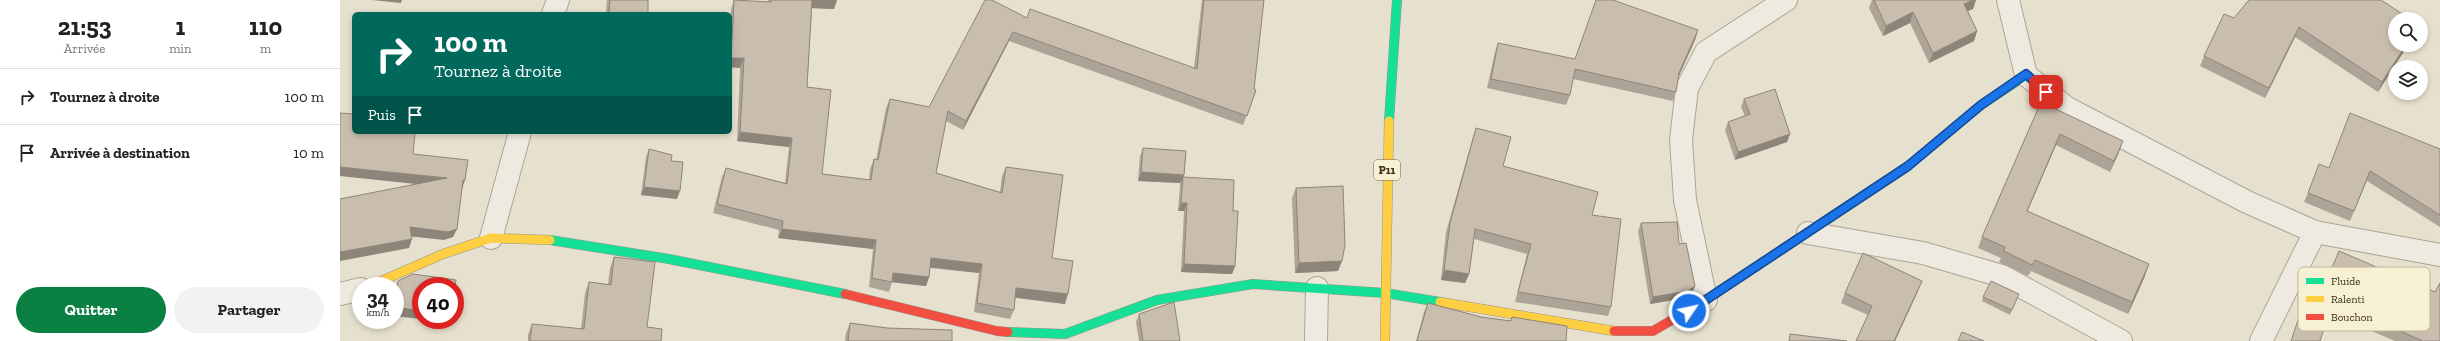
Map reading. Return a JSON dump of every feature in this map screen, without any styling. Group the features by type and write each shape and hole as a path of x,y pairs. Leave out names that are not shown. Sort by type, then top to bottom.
{"street":[{"path":"554,12 558,0"},
{"name":"P11","path":"1385,341 1386,187 1392,54 1397,0"},
{"path":"1706,300 1685,200 1681,140 1687,88 1706,52 1786,0"},
{"path":"2008,0 2026,74 2067,108 2247,202 2315,232 2440,255"},
{"path":"391,277 443,254 491,238 551,240 669,259 842,293 997,331 1065,334 1102,322 1157,300 1253,284 1385,293 1613,331 1653,331 1706,300 1908,166 1981,105 2026,74"},
{"path":"491,238 519,134"},
{"path":"2261,341 2315,232"},
{"path":"1808,233 1923,253 2002,276 2121,341"},
{"path":"1316,341 1317,288"},
{"path":"340,294 352,291"}],"building":[{"path":"610,0 648,0 648,12 609,12"},
{"path":"734,0 771,2 771,0 812,0 807,87 831,90 822,174 871,180 874,159 878,160 890,99 929,107 985,0 992,0 1027,18 1030,9 1197,69 1204,0 1264,0 1254,89 1256,90 1247,116 1013,32 966,121 948,111 936,173 1002,193 1006,167 1063,175 1052,258 1073,261 1068,294 1016,288 1014,310 977,303 982,264 931,258 929,277 893,273 892,282 872,278 876,240 782,229 783,221 717,204 726,168 787,184 792,138 740,132 744,58 732,58"},
{"path":"1596,0 1613,0 1698,30 1679,73 1676,92 1575,69 1570,95 1491,79 1498,43 1575,59"},
{"path":"1874,0 1973,0 1964,4 1977,31 1933,53 1913,12 1886,26"},
{"path":"2249,0 2381,0 2399,12 2388,12 2388,52 2401,52 2396,60 2388,60 2388,73 2382,82 2299,27 2269,88 2204,56 2224,14 2234,18"},
{"path":"1775,89 1790,134 1738,152 1728,122 1750,114 1744,99"},
{"path":"2041,102 2123,141 2114,161 2060,134 2027,211 2149,264 2132,302 2035,260 2032,265 2004,251 2005,247 1982,237"},
{"path":"340,113 352,114 352,134 415,134 413,154 468,160 465,180 463,180 457,229 448,232 410,227 412,239 340,252 340,199 447,178 340,167"},
{"path":"2350,113 2440,149 2440,215 2370,171 2354,211 2308,193 2319,164 2329,168"},
{"path":"1476,128 1511,137 1503,166 1598,192 1592,215 1621,219 1611,307 1518,292 1531,244 1475,229 1469,274 1444,270 1450,223"},
{"path":"1143,148 1186,151 1184,175 1141,172"},
{"path":"649,149 672,155 671,161 683,162 680,191 644,187"},
{"path":"1183,177 1234,180 1233,211 1238,211 1235,266 1184,264 1187,203 1181,203"},
{"path":"1343,186 1345,245 1342,261 1299,263 1296,188"},
{"path":"1677,222 1679,244 1686,243 1695,286 1688,291 1653,297 1641,223"},
{"path":"2339,251 2376,267 2332,267"},
{"path":"1863,253 1922,281 1894,341 1856,341 1872,306 1845,293"},
{"path":"614,257 655,262 647,327 662,329 661,341 530,341 532,324 584,329 589,282 611,285"},
{"path":"413,274 434,277 412,277 412,310 404,308 404,278"},
{"path":"1991,281 2019,294 2012,310 1983,297"},
{"path":"2440,283 2440,341 2423,341 2400,331 2430,331 2430,290 2435,292"},
{"path":"1174,302 1180,341 1143,341 1139,314"},
{"path":"1428,303 1481,317 1511,321 1512,317 1567,326 1566,341 1417,341"},
{"path":"2298,320 2298,331 2323,331 2320,341 2291,341"},
{"path":"850,323 887,328 952,330 952,341 848,341"},
{"path":"1962,332 1984,341 1958,341"},
{"path":"1790,334 1847,341 1789,341"}],"traffic: fast":[{"path":"1389,121 1397,0"},
{"path":"1701,303 1908,166 1981,105 2026,75"},
{"path":"550,240 669,259 845,294"},
{"path":"1008,332 1065,334 1157,300 1253,284 1385,293 1440,302"}],"traffic: slow":[{"path":"1385,341 1389,121"},
{"path":"391,277 443,254 491,238 550,240"},
{"path":"1440,302 1614,331"}],"traffic: jam":[{"path":"845,294 997,331 1008,332"},
{"path":"1614,331 1653,331 1701,303"}],"route":[{"path":"1689,311 1908,166 1981,105 2026,74 2046,92"}]}
